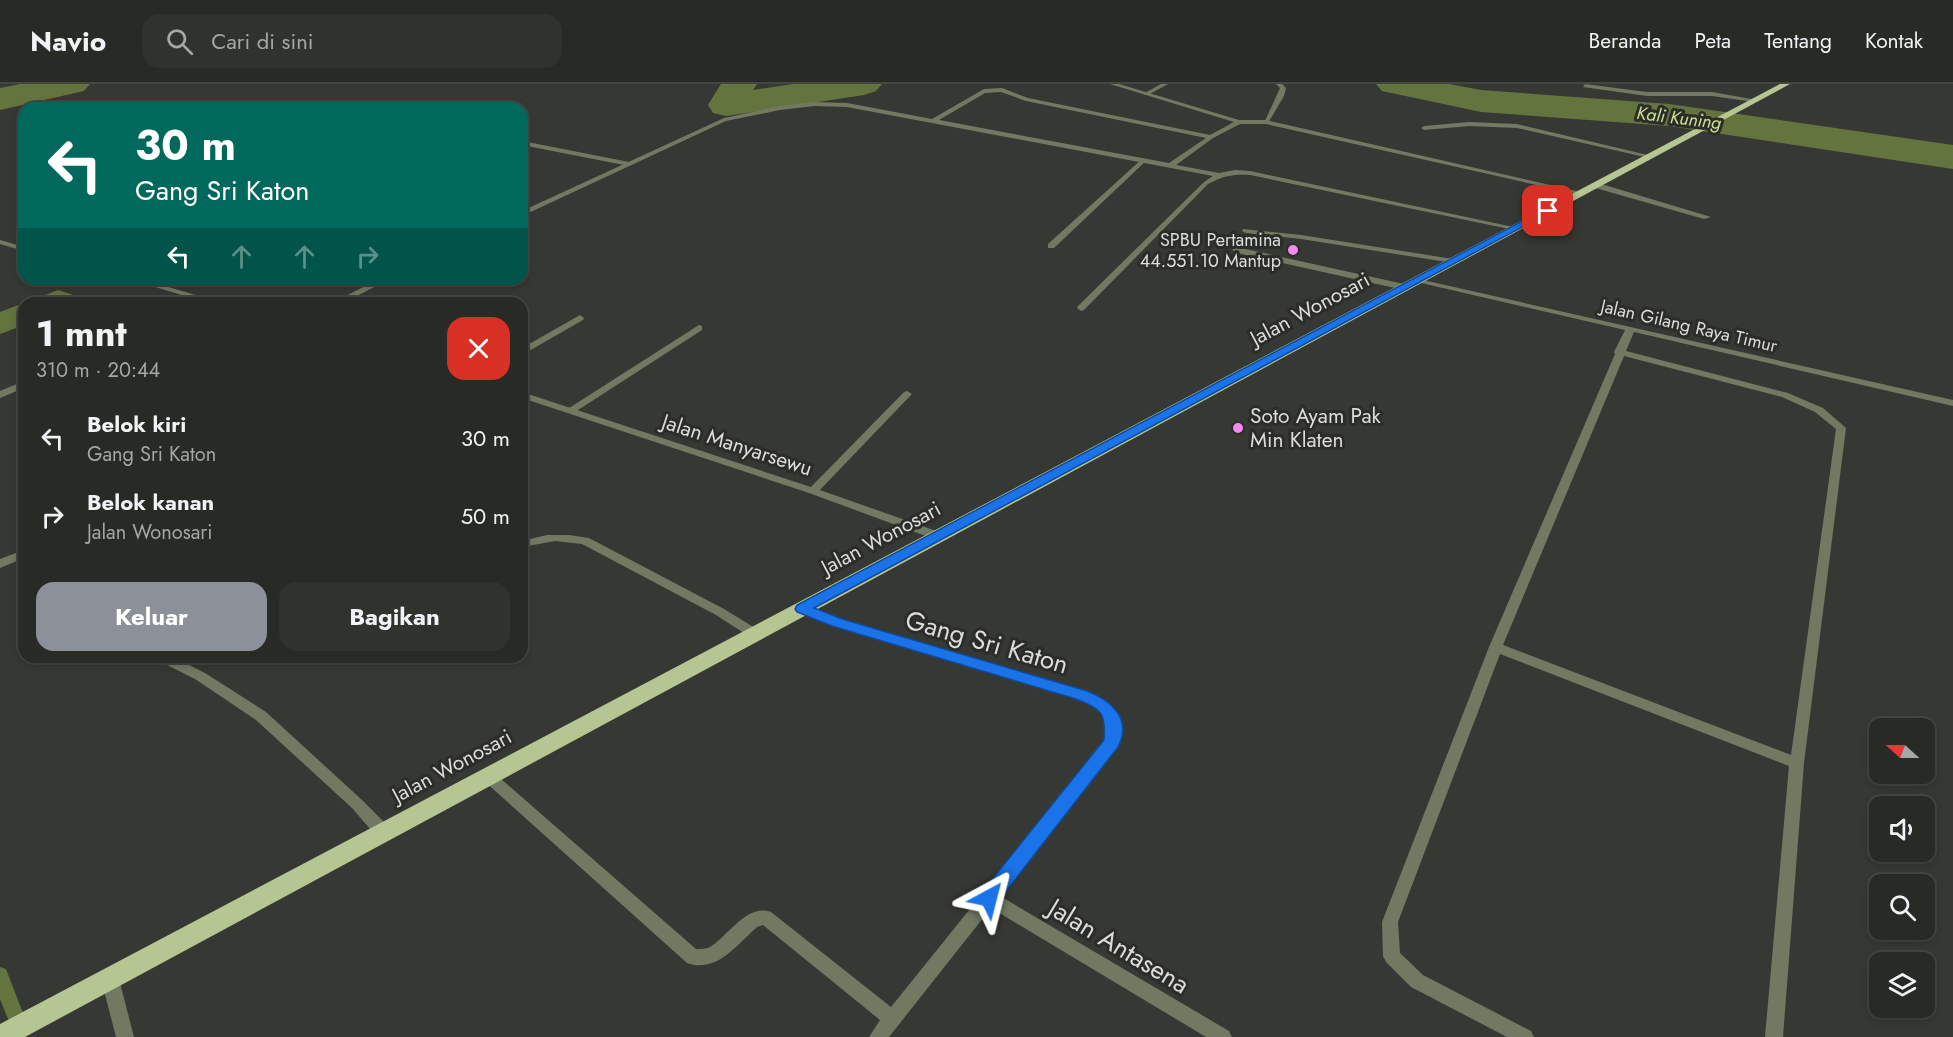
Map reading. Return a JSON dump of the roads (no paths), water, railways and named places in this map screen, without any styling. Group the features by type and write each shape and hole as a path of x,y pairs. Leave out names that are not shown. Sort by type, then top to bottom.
{"highway":[{"name":"Jalan Wonosari","path":"0,1037 1786,84"}],"street":[{"path":"1113,84 1239,122 1266,122 1588,189 1707,217"},
{"path":"1146,94 1165,84"},
{"path":"1266,122 1281,96 1283,88 1279,84"},
{"path":"1585,86 1654,95 1712,94 1754,100"},
{"path":"933,121 984,91 1002,90 1026,99 1211,137"},
{"path":"528,211 724,120 780,108 814,104 847,105 1219,175"},
{"path":"1171,165 1211,137 1239,122"},
{"path":"1424,128 1469,124 1517,126 1649,156"},
{"path":"528,144 629,164"},
{"path":"1051,246 1144,160"},
{"path":"1081,308 1206,183 1219,175 1235,172 1514,228"},
{"path":"1246,231 1301,237 1453,261"},
{"path":"0,242 18,247"},
{"name":"Jalan Gilang Raya Timur","path":"1235,248 1238,251 1270,260 1410,284 1630,330 1953,403"},
{"path":"154,285 197,297"},
{"path":"348,297 374,285"},
{"path":"528,348 580,318"},
{"path":"571,410 699,328"},
{"path":"1524,1037 1417,981 1392,956 1390,922 1496,647 1630,330"},
{"path":"1619,352 1785,394 1819,410 1841,428 1797,763 1774,1037"},
{"path":"0,395 18,387"},
{"path":"813,491 907,394"},
{"name":"Jalan Manyarsewu","path":"528,397 813,491 938,536"},
{"path":"528,542 564,536 585,541 720,612 755,634"},
{"path":"0,564 18,559"},
{"name":"Gang Sri Katon","path":"802,609 837,623 1082,695 1097,701 1110,711 1114,725 1113,742 878,1037"},
{"path":"1496,647 1797,763"},
{"path":"174,663 200,676 261,716 357,804 383,832"},
{"path":"488,776 693,957 712,956 752,921 765,917 892,1020"},
{"name":"Jalan Antasena","path":"989,898 1223,1037"},
{"path":"110,979 125,1037"}],"waterway":[{"path":"0,99 72,84"},
{"path":"739,84 726,105 864,84"},
{"name":"Kali Kuning","path":"1394,84 1481,101 1669,115 1953,157"},
{"path":"0,975 14,1013"}],"place":[{"name":"SPBU Pertamina 44.551.10 Mantup","path":"1293,250"},
{"name":"Soto Ayam Pak Min Klaten","path":"1238,428"}]}
